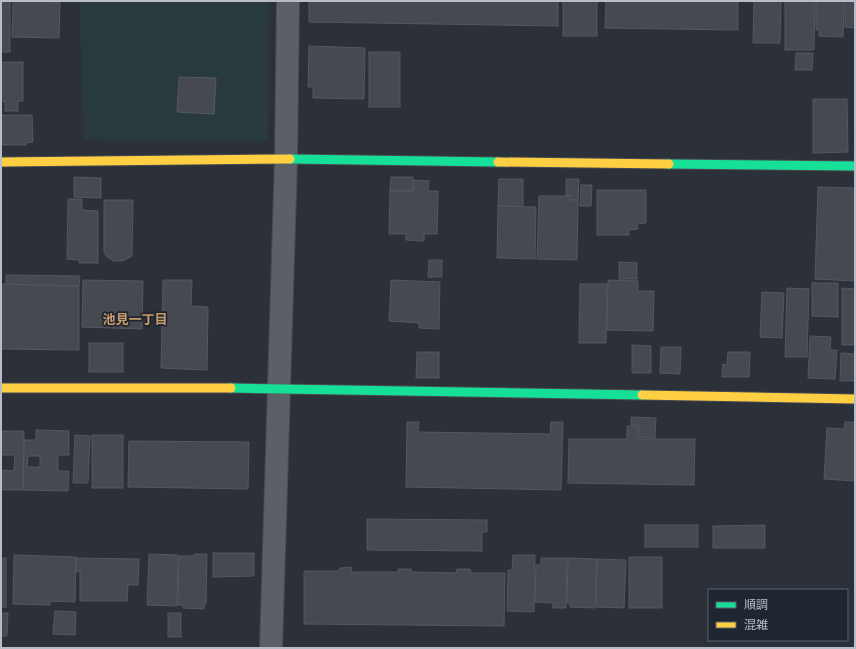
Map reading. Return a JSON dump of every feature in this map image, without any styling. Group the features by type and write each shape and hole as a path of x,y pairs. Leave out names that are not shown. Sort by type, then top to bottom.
{"street":[{"path":"271,648 286,159 288,1"},
{"path":"1,162 286,159 855,166"},
{"path":"1,388 279,388 855,399"}],"shaded area":[{"path":"79,1 269,1 268,141 84,140"}],"building":[{"path":"1,1 10,1 10,52 1,52"},
{"path":"13,1 60,2 59,38 12,37"},
{"path":"309,1 558,1 558,26 309,22"},
{"path":"563,1 597,1 597,36 563,36"},
{"path":"606,1 738,1 738,30 605,28"},
{"path":"754,1 781,1 780,43 753,43"},
{"path":"785,1 815,1 814,50 785,50"},
{"path":"816,1 844,1 843,37 819,36 819,30 816,30"},
{"path":"845,1 855,1 855,28 845,27"},
{"path":"309,46 365,48 364,99 313,98 313,87 308,87"},
{"path":"369,52 400,52 400,107 369,107"},
{"path":"796,53 813,53 812,70 795,70"},
{"path":"1,62 23,62 23,101 18,101 18,111 5,111 5,102 1,102"},
{"path":"179,77 216,78 214,114 177,112"},
{"path":"813,99 847,99 848,152 813,153"},
{"path":"1,115 32,115 33,142 26,143 26,145 1,145"},
{"path":"74,177 101,178 101,198 74,197"},
{"path":"391,177 413,177 413,191 390,191"},
{"path":"499,179 523,179 523,207 498,206"},
{"path":"566,179 579,179 578,200 569,200 570,196 566,196"},
{"path":"413,180 429,181 428,191 438,191 437,234 424,234 424,241 406,240 406,234 389,234 390,191 413,191"},
{"path":"581,185 592,185 591,206 580,206"},
{"path":"818,187 855,188 855,281 815,279"},
{"path":"597,190 646,190 646,223 637,224 638,229 629,230 629,235 597,235"},
{"path":"539,196 570,196 569,200 578,200 577,260 537,259"},
{"path":"68,199 82,199 82,210 98,211 98,263 79,263 79,260 67,259"},
{"path":"104,200 133,200 132,256 125,260 114,261 107,257 104,253"},
{"path":"498,206 536,207 535,259 497,258"},
{"path":"429,260 442,260 442,277 428,277"},
{"path":"619,262 637,263 637,279 619,279"},
{"path":"6,275 80,276 79,286 6,285"},
{"path":"83,280 143,281 142,329 82,327"},
{"path":"163,280 192,280 191,306 208,307 207,370 161,368"},
{"path":"391,280 440,282 439,329 419,328 419,323 389,321"},
{"path":"608,280 638,281 638,291 654,291 653,331 607,330"},
{"path":"812,283 838,283 838,317 812,316"},
{"path":"1,284 79,286 79,350 1,349"},
{"path":"580,284 607,284 606,343 579,343"},
{"path":"787,288 809,289 807,357 785,357"},
{"path":"842,288 855,289 855,345 842,345"},
{"path":"762,292 784,293 782,338 760,337"},
{"path":"810,336 831,337 830,350 837,350 835,379 808,378"},
{"path":"89,343 123,343 123,372 89,372"},
{"path":"632,345 651,346 651,373 632,373"},
{"path":"661,347 681,347 680,374 660,373"},
{"path":"417,352 439,352 439,378 416,378"},
{"path":"728,352 750,352 749,377 722,377 723,364 727,365"},
{"path":"841,353 855,354 855,381 840,381"},
{"path":"631,417 656,418 655,438 639,437 639,425 631,425"},
{"path":"407,422 419,422 418,432 550,434 551,422 563,422 561,490 406,487"},
{"path":"845,422 855,422 855,481 824,479 827,428 844,429"},
{"path":"627,426 638,426 638,439 695,439 694,485 568,483 569,439 627,439"},
{"path":"36,430 69,431 69,455 58,455 58,471 69,471 68,491 23,490 24,440 36,440","holes":["28,456 40,456 40,467 27,467"]},
{"path":"1,431 24,431 23,490 1,490 1,470 14,471 15,455 1,455"},
{"path":"75,435 90,436 88,483 73,483"},
{"path":"92,435 123,435 123,488 92,488"},
{"path":"129,441 249,442 248,489 128,487"},
{"path":"367,519 487,520 487,532 482,532 482,551 367,550"},
{"path":"645,525 698,525 698,547 645,547"},
{"path":"765,525 765,548 713,548 713,526"},
{"path":"213,553 254,553 254,576 213,577"},
{"path":"149,554 178,555 177,606 147,605"},
{"path":"194,554 207,554 206,604 204,604 204,609 183,608 183,605 178,605 179,556 194,556"},
{"path":"14,555 76,557 75,602 50,601 50,605 13,604"},
{"path":"513,555 535,555 534,612 507,611 508,570 512,570"},
{"path":"629,557 662,557 662,608 629,608"},
{"path":"1,558 6,558 6,607 1,607"},
{"path":"76,558 139,559 138,585 128,585 127,601 80,601 80,571 76,572"},
{"path":"541,558 567,558 566,608 553,608 553,603 535,602 536,565 541,565"},
{"path":"568,558 597,559 595,608 570,607 570,603 567,603"},
{"path":"597,559 626,560 624,608 596,607"},
{"path":"352,567 351,572 399,572 398,569 411,569 411,572 456,573 457,569 470,569 471,573 505,573 504,626 304,624 304,571 339,571 340,568"},
{"path":"55,611 76,612 75,635 53,634"},
{"path":"1,613 8,613 7,636 1,636"},
{"path":"168,613 181,613 181,637 168,637"}],"traffic: fast":[{"path":"290,159 498,162"},
{"path":"669,164 855,166"},
{"path":"231,388 642,395"}],"traffic: slow":[{"path":"1,162 290,159"},
{"path":"498,162 669,164"},
{"path":"1,388 231,388"},
{"path":"642,395 855,399"}],"district":[{"name":"池見一丁目","path":"135,319"}]}
